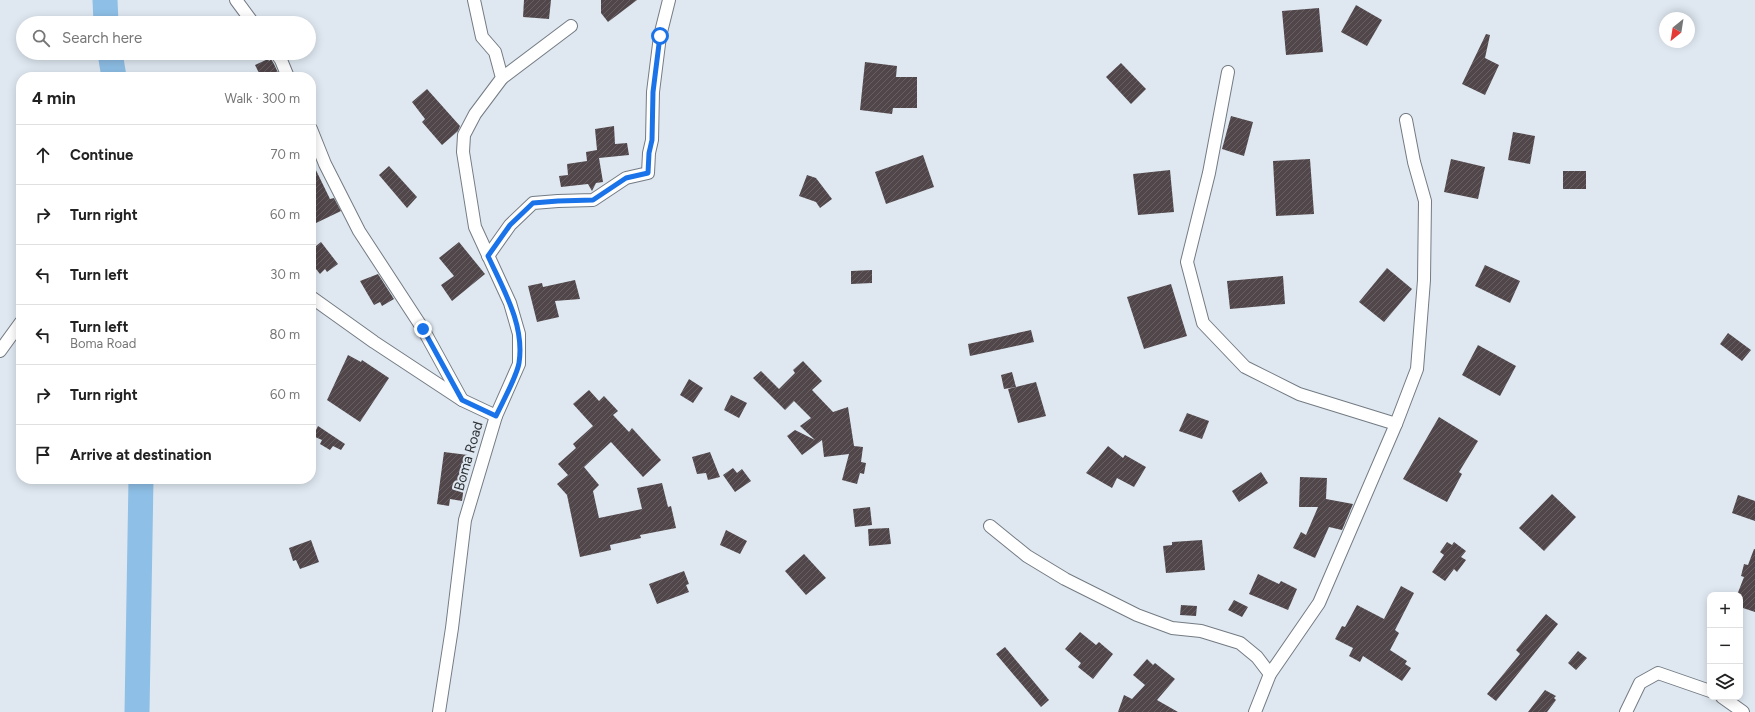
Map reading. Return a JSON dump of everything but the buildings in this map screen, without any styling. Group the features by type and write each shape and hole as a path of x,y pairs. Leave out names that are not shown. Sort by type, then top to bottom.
{"street":[{"path":"236,0 248,16"},
{"path":"474,0 482,36 495,52 502,78"},
{"path":"488,256 510,225 533,203 593,200 626,178 648,173 649,153 652,140 653,92 660,36 669,0"},
{"name":"Boma Road","path":"439,712 452,628 465,520 496,416 519,364 519,334 510,303 475,227 463,152 464,135 475,114 502,78 571,26"},
{"path":"281,60 286,72"},
{"path":"1228,72 1209,173 1187,262 1203,323 1246,367 1299,394 1396,424"},
{"path":"1255,712 1270,674 1319,603 1396,424 1417,369 1424,280 1425,201 1414,162 1406,120"},
{"path":"316,142 325,164 359,231 423,329 462,400"},
{"path":"316,301 374,342 462,400 496,416"},
{"path":"0,352 16,329"},
{"path":"990,526 1033,560 1065,579 1137,615 1172,628 1201,631 1240,643 1257,657 1270,674"},
{"path":"1626,712 1640,683 1658,673 1707,690"},
{"path":"1726,700 1743,712"}],"waterway":[{"path":"105,0 106,16"},
{"path":"111,60 113,72"},
{"path":"137,712 141,484"}],"route":[{"path":"423,329 462,400 496,416 519,364 519,334 510,303 488,256 510,225 533,203 593,200 626,178 648,173 649,153 652,140 653,92 660,36"}]}
